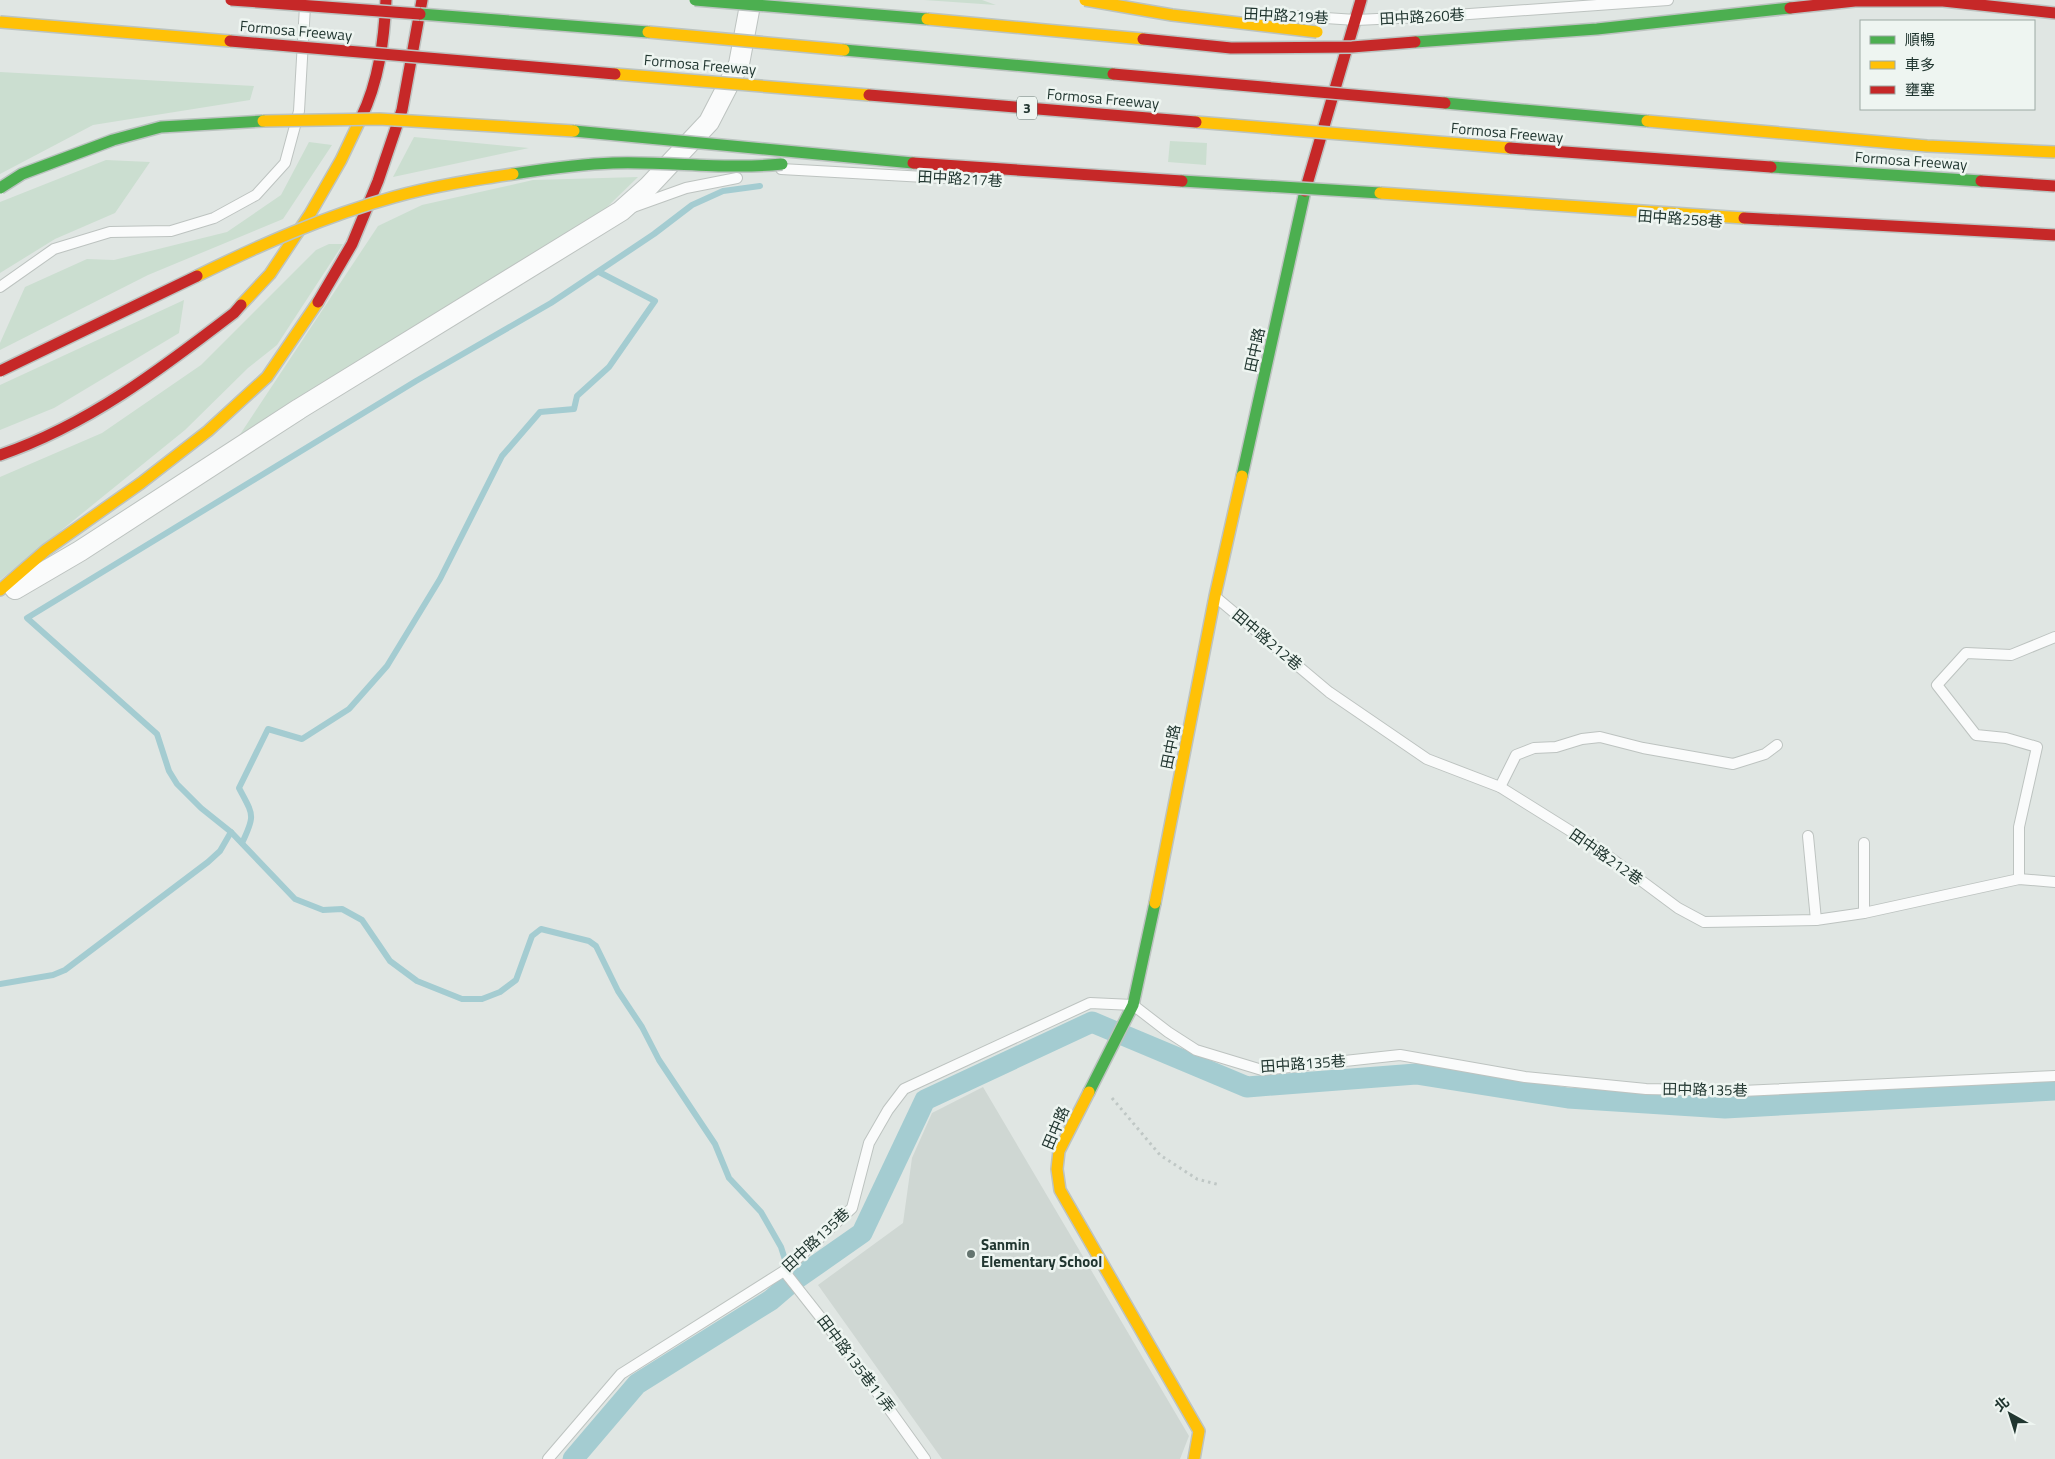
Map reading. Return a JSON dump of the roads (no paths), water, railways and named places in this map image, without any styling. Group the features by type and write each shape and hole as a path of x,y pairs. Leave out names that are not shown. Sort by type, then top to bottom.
{"main road":[{"name":"Formosa Freeway","path":"231,0 578,26 1927,146 2055,152"},
{"path":"0,455 23,447 115,400 169,363 234,313 270,274 315,206 341,160 369,101 384,39 386,0"},
{"path":"0,590 46,550 141,483 208,431 268,377 310,315 352,244 378,181 402,110 422,0"},
{"path":"695,0 1033,28 1231,48 1352,48 1597,29 1855,1 1943,0 2055,14"},
{"path":"1085,0 1217,22 1415,42"},
{"name":"田中路","path":"1194,1459 1198,1431 1060,1190 1059,1151 1133,1005 1215,596 1304,194 1361,0"},
{"name":"Formosa Freeway","path":"0,22 1576,154 2055,186"},
{"path":"0,188 22,174 121,138 161,127 256,121 379,119 670,139 851,158 1064,174 1351,191 1802,222 2055,235"},
{"path":"0,371 205,272 309,225 394,197 478,179 550,168 613,163 753,167 851,158"}],"street":[{"path":"0,598 80,551 299,409 621,211 648,187 709,122 739,64 751,0"}],"lane":[{"path":"0,288 54,249 110,232 171,231 214,218 256,195 285,163 299,111 305,0"},
{"name":"田中路219巷","path":"1128,0 1166,9 1261,14"},
{"name":"田中路260巷","path":"1356,20 1668,0"},
{"name":"田中路219巷","path":"1280,16 1356,20"},
{"name":"田中路217巷","path":"621,211 686,188 782,168 958,179"},
{"path":"1057,183 1304,194"},
{"name":"田中路258巷","path":"1304,194 2055,242"},
{"name":"田中路212巷","path":"1215,596 1329,692 1428,759 1500,788 1596,848 1678,908 1704,922 1816,920 1864,913 2019,879 2055,882"},
{"path":"2019,879 2019,827 2037,747 2006,738 1976,736 1937,685 1966,653 2010,655 2055,637"},
{"path":"1500,788 1516,755 1534,748 1556,747 1582,739 1600,737 1643,748 1733,764 1765,754 1777,745"},
{"path":"1808,836 1816,920"},
{"path":"1864,843 1864,913"},
{"name":"田中路135巷","path":"548,1459 621,1374 784,1271 852,1208 869,1143 888,1110 904,1089 1090,1003 1133,1005 1168,1032 1196,1050 1262,1070 1400,1055 1525,1077 1646,1089 1742,1091 2055,1076"},
{"name":"田中路135巷11弄","path":"784,1271 851,1356 925,1459"}],"waterway":[{"path":"760,186 723,191 692,205 654,234 551,303 416,381 27,618 157,734 169,771 177,784 201,808 231,832 295,899 323,910 342,909 362,920 390,961 417,981 462,999 482,999 500,992 516,980 532,936 541,929 589,941 596,946 618,991 642,1027 659,1060 715,1144 729,1178 761,1212 781,1247 788,1269"},
{"path":"242,843 251,820 251,815 239,788 268,729 302,739 349,709 387,666 440,579 502,456 540,412 574,409 577,396 609,367 655,301 599,272"},
{"path":"0,984 53,975 65,970 208,862 220,851 231,832"},
{"path":"573,1459 637,1384 771,1300 792,1282 862,1233 925,1100 1092,1022 1247,1087 1416,1074 1568,1098 1725,1108 2055,1090"}],"place":[{"name":"Sanmin Elementary School","path":"971,1254"}]}
